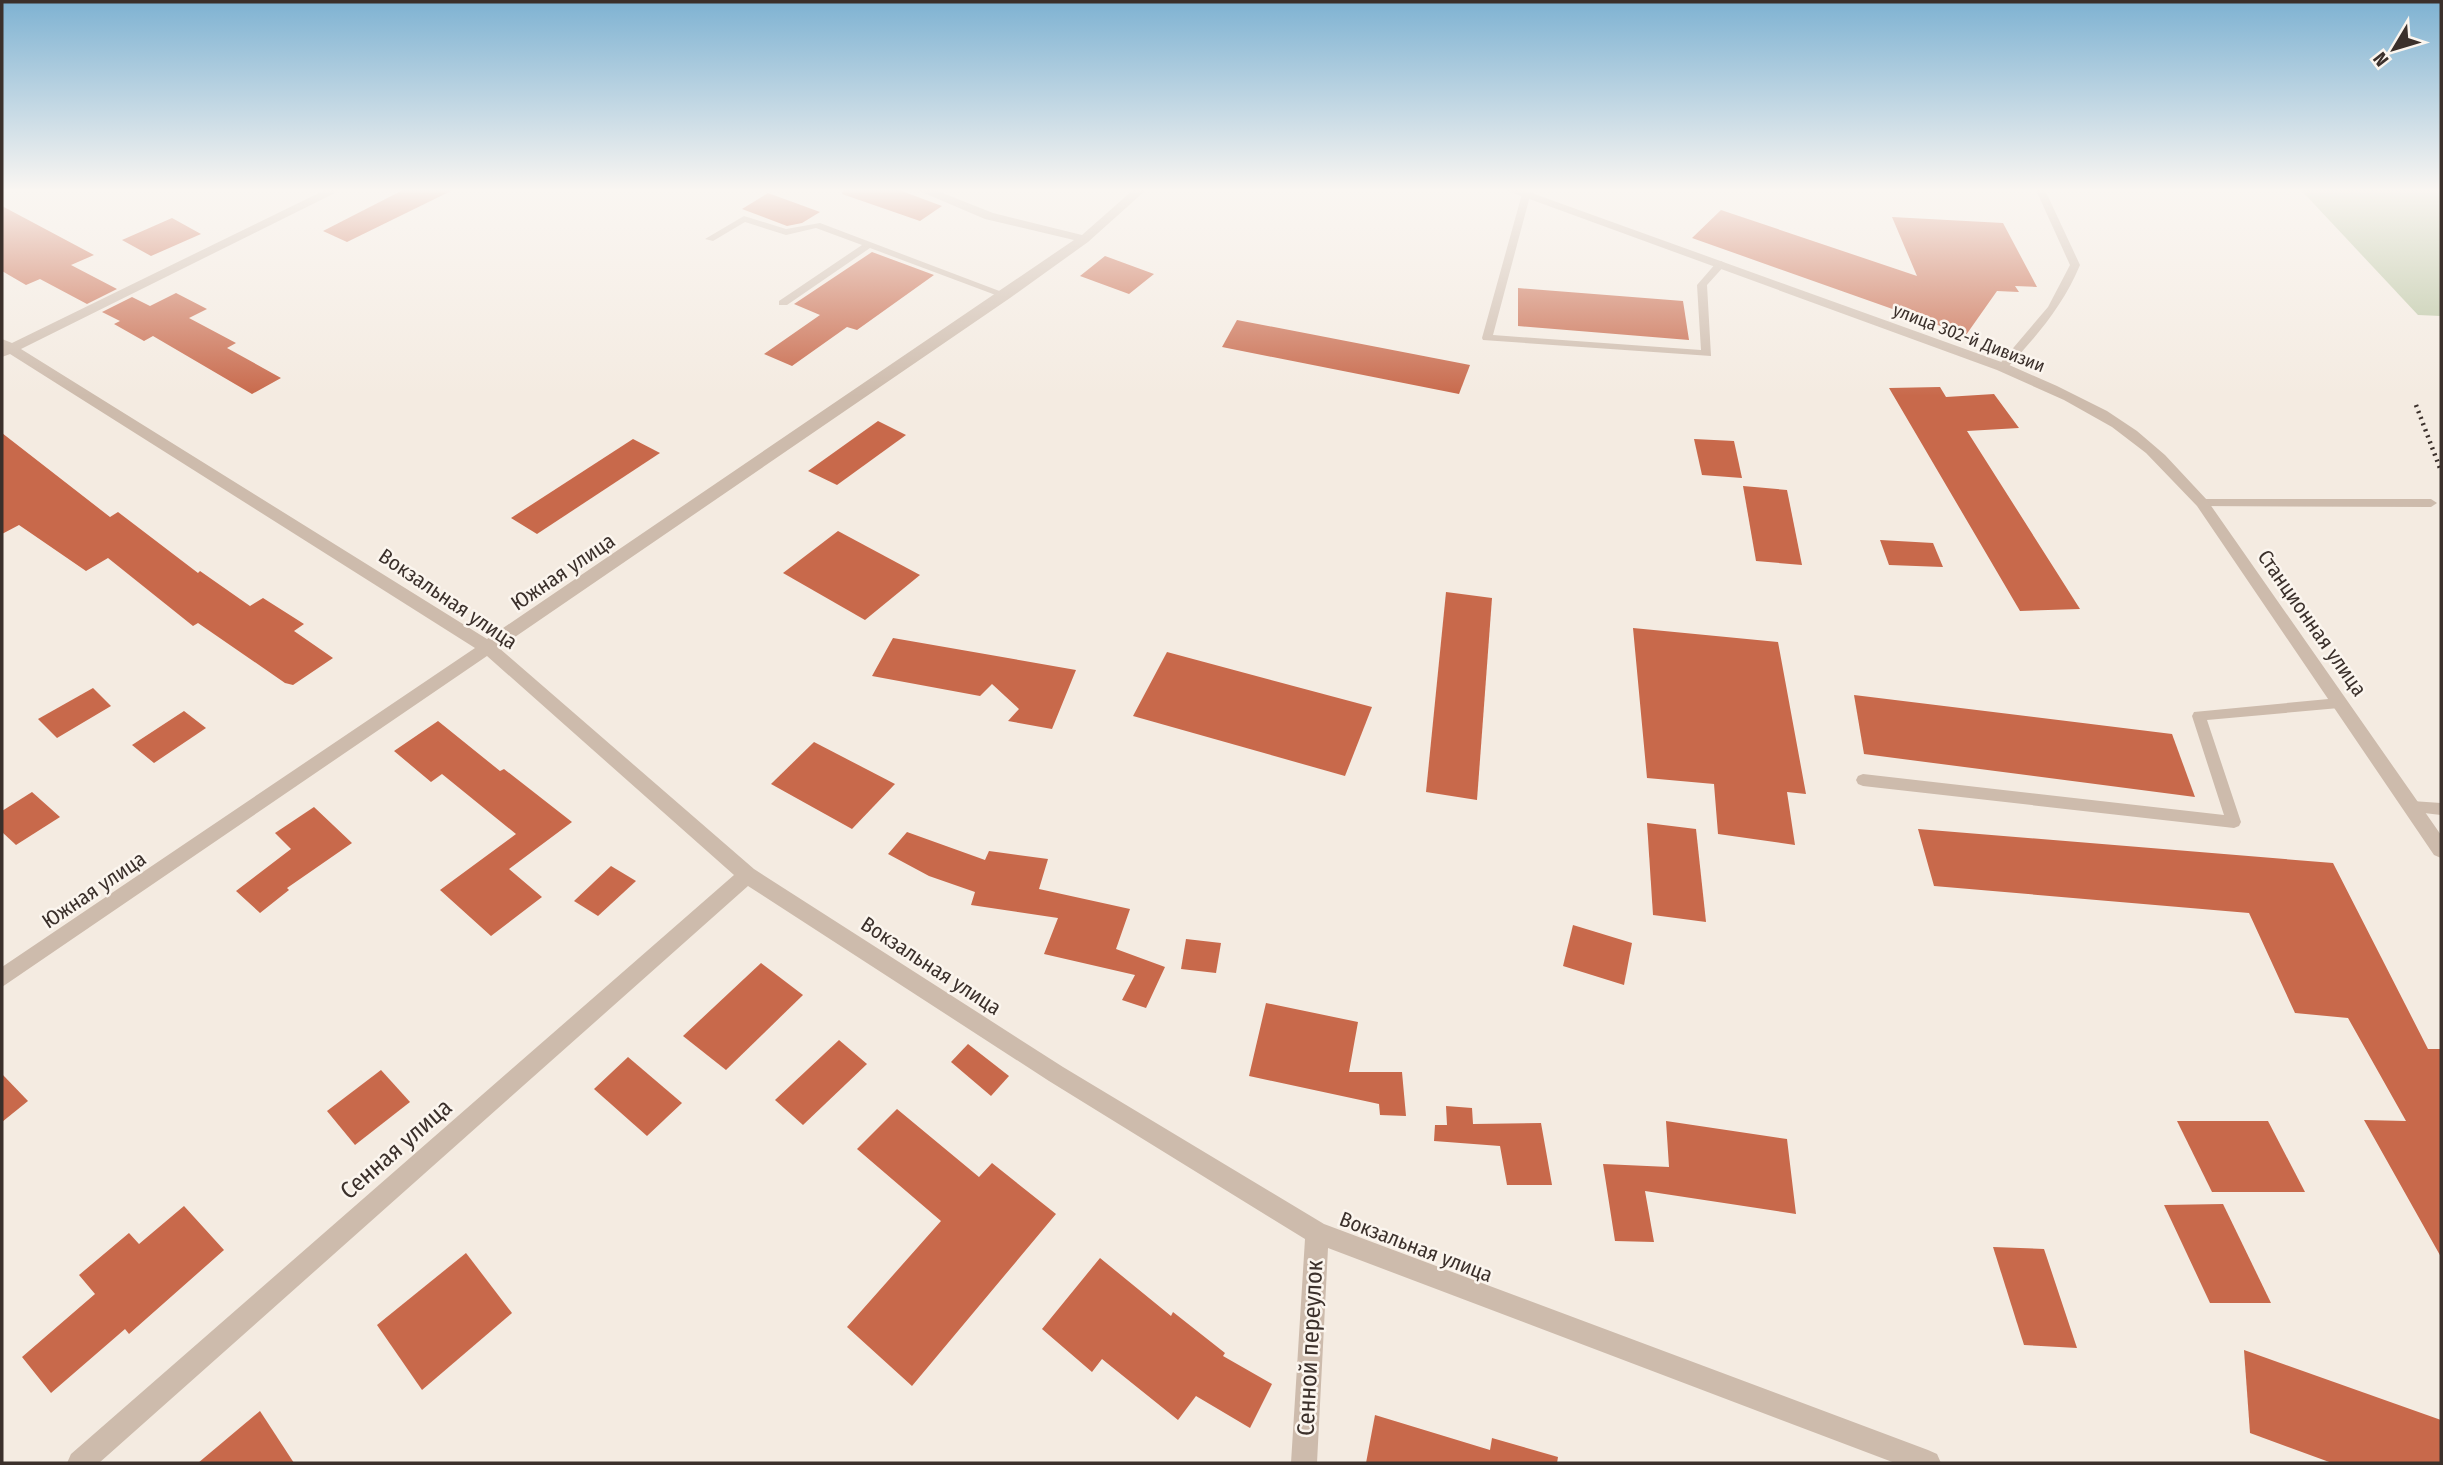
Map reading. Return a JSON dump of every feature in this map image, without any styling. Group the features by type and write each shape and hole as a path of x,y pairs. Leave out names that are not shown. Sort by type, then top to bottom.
{"street":[{"path":"5,348 192,258"},
{"name":"Южная улица","path":"2,978 1057,258"},
{"name":"улица 302-й Дивизии","path":"1705,258 2002,367 2077,402 2131,433"},
{"name":"Вокзальная улица","path":"5,348 488,648 747,875 1056,1074 1317,1233 1928,1463"},
{"name":"Станционная улица","path":"2131,433 2170,468 2202,503 2441,850"},
{"name":"Сенная улица","path":"80,1463 747,875"},
{"name":"Сенной переулок","path":"1304,1463 1317,1233"}],"lane":[{"path":"783,303 849,258"},
{"path":"908,258 1005,295"},
{"path":"1508,258 1487,338 1707,354 1702,285 1721,264"},
{"path":"2002,367 2046,320 2064,294 2075,265 2072,258"},
{"path":"2202,503 2431,503"},
{"path":"1863,780 2234,822 2199,716 2339,703"},
{"path":"2412,807 2441,808"}],"green space":[{"path":"2365,258 2441,258 2441,316 2418,315"}],"building":[{"path":"2,258 86,258 71,265 117,289 87,304 40,279 26,285 2,271"},
{"path":"862,258 889,258 934,275 857,330 847,327 792,366 764,354 820,315 794,304"},
{"path":"1102,258 1111,258 1154,274 1129,294 1080,276"},
{"path":"1750,258 1865,258 1917,276 1910,258 2022,258 2037,287 2015,286 2019,292 1997,291 1966,335"},
{"path":"1518,288 1683,301 1689,340 1518,326"},
{"path":"176,293 207,309 189,318 236,343 227,348 281,378 252,394 153,336 144,341 114,324 120,321 102,312 132,297 150,306"},
{"path":"1237,320 1470,365 1459,394 1222,347"},
{"path":"1940,387 1946,397 1994,394 2019,428 1967,431 2080,609 2020,611 1889,388"},
{"path":"878,421 906,435 837,485 808,471"},
{"path":"2,433 110,517 118,512 198,573 200,571 250,606 263,598 304,624 294,631 333,658 293,685 285,683 198,623 193,626 108,558 86,571 19,525 2,534"},
{"path":"633,439 660,453 537,534 511,518"},
{"path":"1694,439 1734,441 1742,478 1702,475"},
{"path":"1743,486 1787,490 1802,565 1756,561"},
{"path":"838,531 920,575 865,620 783,573"},
{"path":"1880,540 1933,543 1943,567 1889,565"},
{"path":"1446,592 1492,598 1477,800 1426,792"},
{"path":"1633,628 1778,642 1806,794 1787,792 1795,845 1718,834 1714,784 1647,778"},
{"path":"893,638 1076,670 1052,729 1008,721 1019,709 992,684 980,696 872,676"},
{"path":"1167,652 1372,707 1345,776 1133,716"},
{"path":"93,688 111,706 57,738 38,719"},
{"path":"1854,695 2172,734 2195,797 1864,754"},
{"path":"184,711 206,728 154,763 132,745"},
{"path":"438,721 500,771 504,769 572,822 509,869 542,897 491,936 440,890 516,834 442,774 431,782 394,751"},
{"path":"814,742 895,784 852,829 771,784"},
{"path":"32,792 60,817 16,845 2,832 2,811"},
{"path":"314,807 352,843 287,888 289,890 260,913 236,891 291,849 275,833"},
{"path":"1647,823 1696,829 1706,922 1653,915"},
{"path":"1918,829 2333,863 2428,1049 2441,1049 2441,1257 2364,1120 2406,1121 2348,1018 2295,1013 2249,913 1934,886"},
{"path":"907,832 985,860 989,851 1048,859 1039,889 1130,909 1116,949 1165,967 1146,1008 1122,1000 1135,975 1044,954 1058,918 971,905 975,892 929,876 888,854"},
{"path":"611,866 636,881 598,916 574,901"},
{"path":"1573,925 1632,943 1624,985 1563,966"},
{"path":"1186,939 1221,943 1216,973 1181,969"},
{"path":"761,963 803,995 726,1070 683,1036"},
{"path":"1266,1003 1358,1022 1349,1072 1402,1072 1406,1116 1380,1115 1379,1104 1249,1076"},
{"path":"839,1040 867,1064 803,1125 775,1100"},
{"path":"968,1044 1009,1076 991,1096 951,1062"},
{"path":"628,1057 682,1103 647,1136 594,1089"},
{"path":"381,1070 410,1102 355,1145 327,1111"},
{"path":"2,1074 28,1101 2,1122"},
{"path":"1446,1106 1472,1108 1473,1124 1541,1123 1552,1185 1507,1185 1500,1146 1434,1141 1435,1125 1447,1125"},
{"path":"897,1109 979,1177 992,1163 1056,1214 912,1386 847,1327 941,1221 857,1149"},
{"path":"1666,1121 1787,1139 1796,1214 1645,1191 1654,1242 1615,1241 1603,1164 1669,1167"},
{"path":"2177,1121 2268,1121 2305,1192 2212,1192"},
{"path":"2223,1204 2271,1303 2210,1303 2164,1205"},
{"path":"184,1206 224,1250 129,1334 125,1329 51,1393 22,1357 95,1294 79,1275 129,1233 139,1244"},
{"path":"1993,1247 2044,1249 2077,1348 2024,1345"},
{"path":"466,1253 512,1313 422,1390 377,1325"},
{"path":"1100,1258 1171,1316 1173,1312 1225,1353 1223,1356 1272,1384 1250,1428 1196,1396 1178,1420 1102,1359 1092,1372 1042,1329"},
{"path":"2244,1350 2441,1420 2441,1463 2332,1463 2250,1433"},
{"path":"260,1411 294,1463 198,1463"},
{"path":"1375,1415 1490,1450 1492,1438 1558,1457 1557,1463 1366,1463"}],"railway":[{"path":"2416,405 2441,471"}]}
